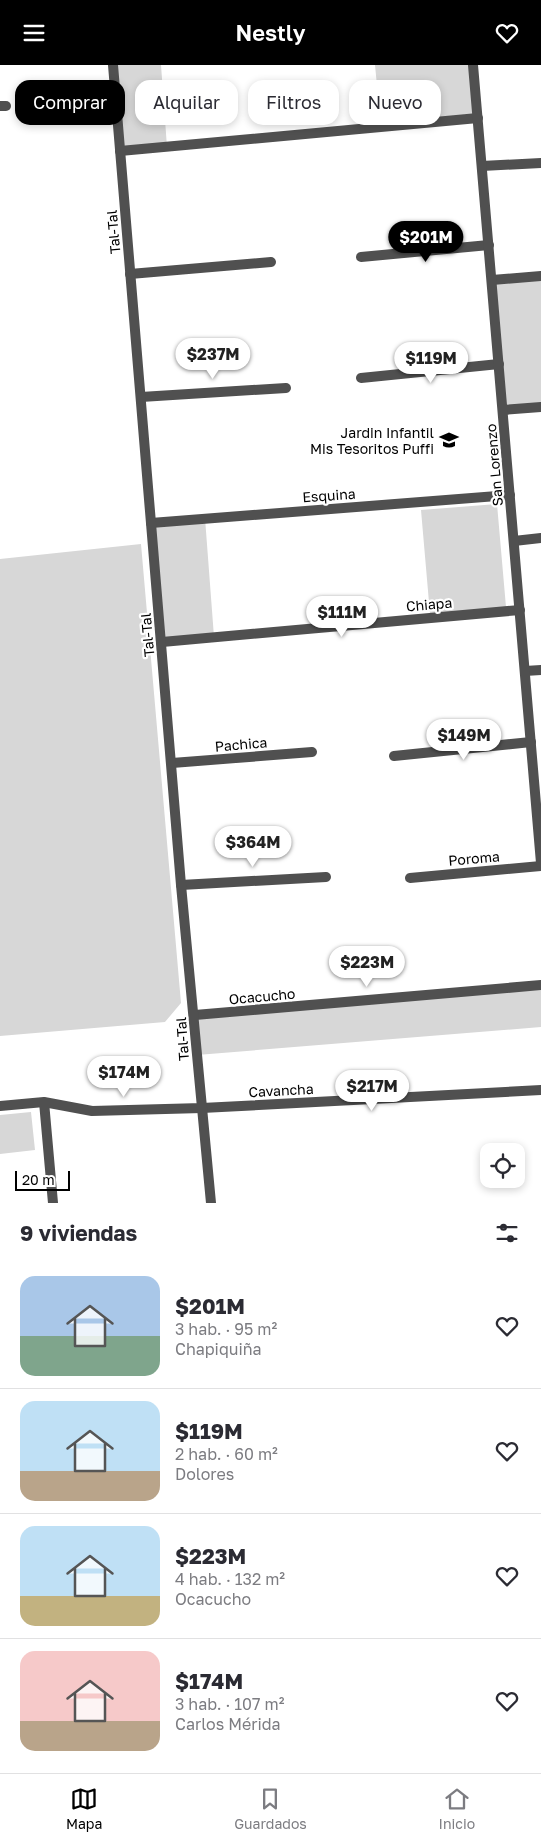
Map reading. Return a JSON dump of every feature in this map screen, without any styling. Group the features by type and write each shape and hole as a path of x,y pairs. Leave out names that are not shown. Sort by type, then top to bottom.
{"street":[{"name":"Tal-Tal","path":"113,65 181,885 211,1203"},
{"name":"San Lorenzo","path":"473,65 531,742 538,796 541,864"},
{"path":"120,151 478,118"},
{"path":"482,166 541,163"},
{"path":"362,257 489,245"},
{"path":"130,273 271,262"},
{"path":"492,280 541,276"},
{"path":"361,378 499,365"},
{"path":"141,397 286,388"},
{"path":"503,410 541,407"},
{"name":"Esquina","path":"151,523 510,495"},
{"path":"514,541 541,538"},
{"name":"Chiapa","path":"162,642 520,610"},
{"path":"525,671 541,670"},
{"path":"394,756 531,742"},
{"name":"Pachica","path":"172,763 312,752"},
{"name":"Poroma","path":"410,878 541,864"},
{"path":"181,885 326,877"},
{"name":"Ocacucho","path":"194,1015 541,985"},
{"name":"Cavancha","path":"0,1106 44,1102 92,1111 202,1109 541,1090"},
{"path":"44,1102 53,1203"}],"shaded area":[{"path":"113,65 161,65 162,80 135,80 135,125 165,125 167,147 120,151 118,125 125,125 125,80 114,80"},
{"path":"375,65 473,65 478,118 441,121 441,80 376,80"},
{"path":"381,125 403,125 381,127"},
{"path":"541,276 541,407 503,410 492,280"},
{"path":"497,504 506,607 430,614 421,510"},
{"path":"205,518 214,637 162,642 151,523"},
{"path":"141,544 181,1003 165,1022 0,1036 0,559"},
{"path":"541,985 541,1027 197,1055 195,1015"},
{"path":"31,1112 35,1150 0,1154 0,1115"}],"place":[{"name":"Jardin Infantil Mis Tesoritos Puffi","path":"449,440"}]}
